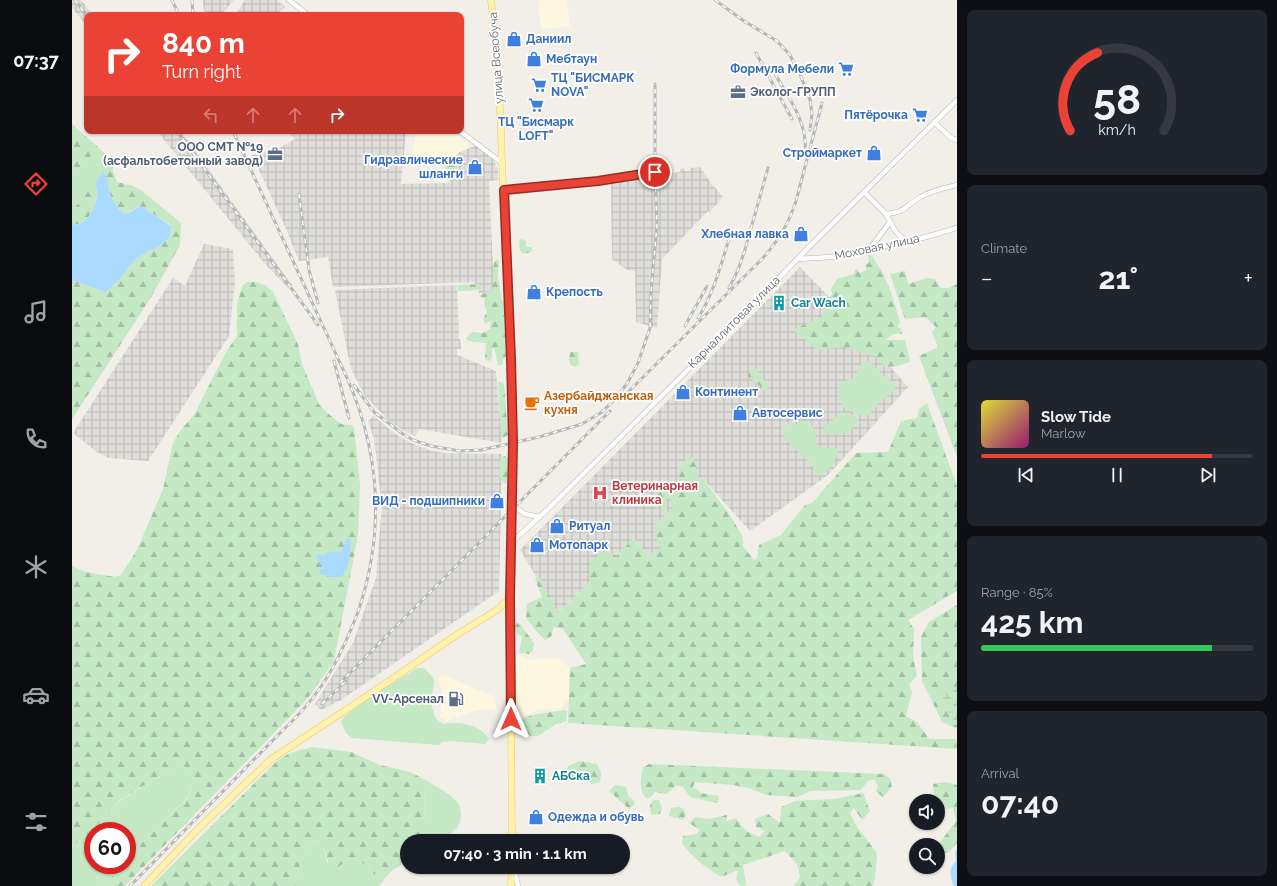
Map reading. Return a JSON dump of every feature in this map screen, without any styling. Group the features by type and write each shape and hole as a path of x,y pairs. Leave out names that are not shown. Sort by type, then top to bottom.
{"main road":[{"name":"улица Всеобуча","path":"491,0 501,133 511,359 513,443 510,598 512,834"},
{"path":"144,886 196,831 270,760 458,634 497,610 510,598"},
{"path":"511,886 512,874"}],"street":[{"path":"289,0 304,12"},
{"name":"Карналлитовая улица","path":"511,543 538,519 957,100"},
{"path":"934,122 951,138 957,140"},
{"path":"464,134 502,163"},
{"path":"504,190 598,181 655,172"},
{"path":"886,214 901,212 918,198 957,184"},
{"path":"864,192 886,214 896,232 905,241"},
{"path":"869,250 890,222"},
{"name":"Моховая улица","path":"797,259 832,257 869,250 926,237 957,228"},
{"path":"512,505 525,514 538,519"},
{"path":"515,874 518,886"}],"shaded area":[{"path":"72,0 81,0 91,12 84,12 84,22 72,8"},
{"path":"203,0 234,0 224,12 204,11"},
{"path":"245,0 277,0 285,7 280,12 237,12"},
{"path":"538,0 567,0 570,26 541,29"},
{"path":"159,134 183,134 292,285 288,288 265,264"},
{"path":"291,134 406,134 401,184 449,183 455,157 458,153 477,145 493,159 498,170 498,180 489,181 494,292 479,293 478,284 475,284 474,282 333,287 328,257 299,261 284,224 252,155 278,149 295,139"},
{"path":"416,134 456,134 468,143 466,150 458,153 455,157 432,167 413,153"},
{"path":"700,167 723,197 710,212 708,211 662,259 657,328 636,322 635,271 627,270 612,259 611,181 680,172 680,169 684,168 684,171 690,171 690,168"},
{"path":"204,244 233,249 235,283 229,336 148,461 108,458 97,452 73,433 173,278 185,286"},
{"path":"800,267 834,302 908,387 828,475 750,531 704,480 661,548 648,555 634,538 558,613 520,550"},
{"path":"457,285 459,339 461,349 457,349 457,355 496,371 502,443 419,429 415,436 408,433 391,423 365,396 351,369 335,290"},
{"path":"374,416 394,433 411,443 432,451 446,453 502,454 499,591 341,700 321,710 315,704 353,643 376,578 382,506 374,439 368,421"},
{"path":"515,655 531,660 557,658 570,668 569,700 561,708 538,710 516,719"},
{"path":"442,675 495,697 496,709 477,710 448,721 440,718 442,689 438,679"}],"green space":[{"path":"72,124 98,147 72,178"},
{"path":"98,147 113,161 72,211 72,178"},
{"path":"462,155 458,166 449,174 446,170 445,163"},
{"path":"113,161 113,171 117,182 133,186 141,190 181,223 180,245 150,299 72,419 72,280 105,292 116,284 129,265 137,257 152,250 171,225 141,206 124,214 119,209 111,197 108,181 103,172"},
{"path":"95,183 97,194 93,211 86,220 77,225 72,225 72,211"},
{"path":"522,239 526,241 526,247 532,247 532,251 522,253 520,250 519,240"},
{"path":"868,255 871,255 877,263 886,279 900,322 897,327 901,328 902,334 893,334 886,340 905,340 910,362 897,366 885,367 875,356 845,347 818,350 793,330 822,317 825,312 821,300 824,298 828,299 832,294 831,289 837,279 854,274 855,270 857,269 859,273 866,270 866,264 869,263"},
{"path":"496,259 499,260 498,277 502,300 504,302 506,357 503,359 503,364 498,366 495,350 492,348 492,357 490,361 485,359 486,343 468,341 466,338 472,332 483,333 490,329 491,321 485,324 483,319 487,312 484,303 485,299 479,296 488,291 491,293 493,288 493,268"},
{"path":"905,271 908,284 927,278 935,279 941,288 948,288 957,284 957,457 919,356 938,347 932,332 936,327 925,317 905,319 890,274"},
{"path":"247,282 255,282 265,285 273,292 298,344 302,364 319,404 341,424 352,425 354,428 360,485 358,535 334,661 308,698 125,886 103,886 114,874 136,874 136,850 147,837 188,798 194,779 183,765 163,774 120,800 100,822 84,822 84,836 72,847 72,566 86,572 115,577 121,575 137,550 163,489 173,443 180,431 194,415 226,352 237,336 237,305 242,286"},
{"path":"479,284 480,289 458,291 458,285"},
{"path":"570,352 578,352 579,364 576,367 571,365 569,360"},
{"path":"870,361 896,386 894,391 879,403 869,415 862,416 843,408 839,397 839,384 854,378 861,363"},
{"path":"754,367 769,387 765,391 748,376 750,369"},
{"path":"498,382 502,382 504,384 508,435 503,438 501,437"},
{"path":"927,403 957,486 957,591 908,620 914,629 913,657 917,676 909,684 912,692 906,716 917,722 929,739 956,739 957,749 568,723 570,668 586,664 563,629 554,627 551,637 545,640 526,618 527,604 542,597 535,579 539,576 558,613 590,582 590,565 594,558 601,552 614,554 616,556 634,538 648,555 660,548 653,526 674,506 669,498 666,501 667,509 662,512 658,495 659,486 666,483 670,488 676,488 680,477 678,468 686,459 693,457 697,476 704,480 731,517 743,537 743,546 754,560 757,558 759,545 781,535 805,505 812,503 856,453 888,452 901,421 917,418 919,409"},
{"path":"841,412 851,414 861,422 855,424 850,432 837,434 823,433 822,430"},
{"path":"802,421 808,422 816,430 815,442 820,447 838,449 835,461 822,476 817,474 810,463 783,437 785,433 780,427 785,426 790,422 794,425"},
{"path":"504,456 507,457 509,461 507,483 505,484 499,477 500,459"},
{"path":"957,605 957,729 942,722 922,681 921,637 929,622"},
{"path":"517,623 521,625 534,643 533,651 529,654 519,653 522,636 516,634 515,626"},
{"path":"417,668 424,668 434,679 431,705 436,719 443,724 462,723 475,727 489,739 485,744 449,741 442,742 439,745 352,738 346,733 341,722 344,717 361,703"},
{"path":"957,686 957,726 948,713 949,705 941,702 941,694 952,690"},
{"path":"565,710 567,711 566,721 556,724 538,736 530,736 524,732 518,732 517,721 532,715"},
{"path":"312,747 351,752 380,765 410,772 424,779 424,834 400,834 400,866 394,869 386,877 374,874 365,864 350,858 336,869 331,870 324,847 320,840 314,841 301,861 295,886 151,886 278,760 290,753"},
{"path":"580,761 597,764 601,773 600,782 593,784 588,782 585,775 580,774 570,780 566,775 568,766"},
{"path":"649,764 884,774 890,779 892,787 883,797 876,792 878,786 874,779 868,781 861,790 810,791 798,797 766,795 752,789 733,785 695,782 693,787 701,793 719,796 718,803 690,797 683,787 677,785 666,794 655,792 647,799 642,792 641,780 643,767"},
{"path":"183,765 194,779 188,797 136,850 136,822 100,822 120,801 163,774"},
{"path":"424,779 450,795 458,803 461,815 457,828 450,834 424,834"},
{"path":"946,782 957,785 957,843 949,852 945,853 945,838 943,838 956,821 953,808 945,809 945,794 934,794 933,784"},
{"path":"615,785 626,787 628,796 634,801 635,804 629,809 609,791"},
{"path":"863,793 870,811 862,820 854,808 850,813 857,827 877,853 875,881 872,886 794,886 800,877 798,866 785,851 743,865 746,885 741,886 736,880 738,870 721,877 700,862 682,843 683,836 697,834 700,830 689,823 695,817 707,819 727,815 727,821 736,818 746,831 759,837 765,831 756,827 755,819 768,814 780,823 781,807 795,801 835,799"},
{"path":"653,800 659,800 662,808 660,814 651,815 650,805"},
{"path":"679,807 684,809 686,815 683,820 669,816 671,808"},
{"path":"84,836 84,874 114,874 103,886 72,886 72,847"},
{"path":"321,840 324,846 327,862 336,869 350,858 365,864 374,874 386,877 379,886 295,886 301,861 314,841"}],"water":[{"path":"103,172 108,179 109,190 113,200 124,214 141,206 171,226 170,233 163,243 135,260 118,281 105,292 72,280 72,225 77,225 86,220 93,211 97,194 95,183"},
{"path":"348,538 351,540 350,555 347,569 341,577 330,577 319,573 320,569 324,569 316,558 317,555 326,555 328,552 341,552"},
{"path":"957,849 957,886 954,886 950,873 953,864 956,861 955,852"}],"railway":[{"path":"75,0 84,12"},
{"path":"172,0 178,12"},
{"path":"192,0 193,12"},
{"path":"715,0 744,21 777,41 790,55 800,74 810,100 812,114 810,130"},
{"path":"756,53 792,119"},
{"path":"775,74 801,121 804,131 805,152"},
{"path":"354,385 374,412 403,434 413,440 431,446 460,451 481,450 539,437 582,424 602,412 617,397 628,382 638,363 650,328 651,292 657,225 655,172 655,84"},
{"path":"619,401 761,260 777,240 790,218 796,201 822,103"},
{"path":"179,134 318,325"},
{"path":"130,886 297,716 316,694 336,661 358,612 367,582 372,553 375,523 373,465 367,436 358,407 347,378 234,134"},
{"path":"729,288 744,253 768,168"},
{"path":"299,194 309,270 318,303"},
{"path":"698,318 713,288 730,236"},
{"path":"685,326 707,286"},
{"path":"334,361 349,418"},
{"path":"340,683 610,411"},
{"path":"322,704 346,681"}],"place":[{"name":"Даниил","path":"514,39"},
{"name":"Мебтаун","path":"534,59"},
{"name":"Формула Мебели","path":"846,69"},
{"name":"ТЦ \"БИСМАРК NOVA\"","path":"539,85"},
{"name":"Эколог-ГРУПП","path":"738,92"},
{"name":"ТЦ \"Бисмарк LOFT\"","path":"536,105"},
{"name":"Пятёрочка","path":"920,115"},
{"name":"Строймаркет","path":"874,153"},
{"name":"ООО СМТ №19 (асфальтобетонный завод)","path":"275,154"},
{"name":"Гидравлические шланги","path":"475,167"},
{"name":"Хлебная лавка","path":"801,234"},
{"name":"Крепость","path":"534,292"},
{"name":"Car Wach","path":"779,303"},
{"name":"Континент","path":"683,392"},
{"name":"Азербайджанская кухня","path":"532,403"},
{"name":"Автосервис","path":"740,413"},
{"name":"Ветеринарная клиника","path":"600,493"},
{"name":"ВИД - подшипники","path":"497,501"},
{"name":"Ритуал","path":"557,526"},
{"name":"Мотопарк","path":"537,545"},
{"name":"VV-Арсенал","path":"456,699"},
{"name":"АБСка","path":"540,776"},
{"name":"Одежда и обувь","path":"536,817"}],"route":[{"path":"511,719 510,598 513,443 504,190 598,181 655,172"}]}
